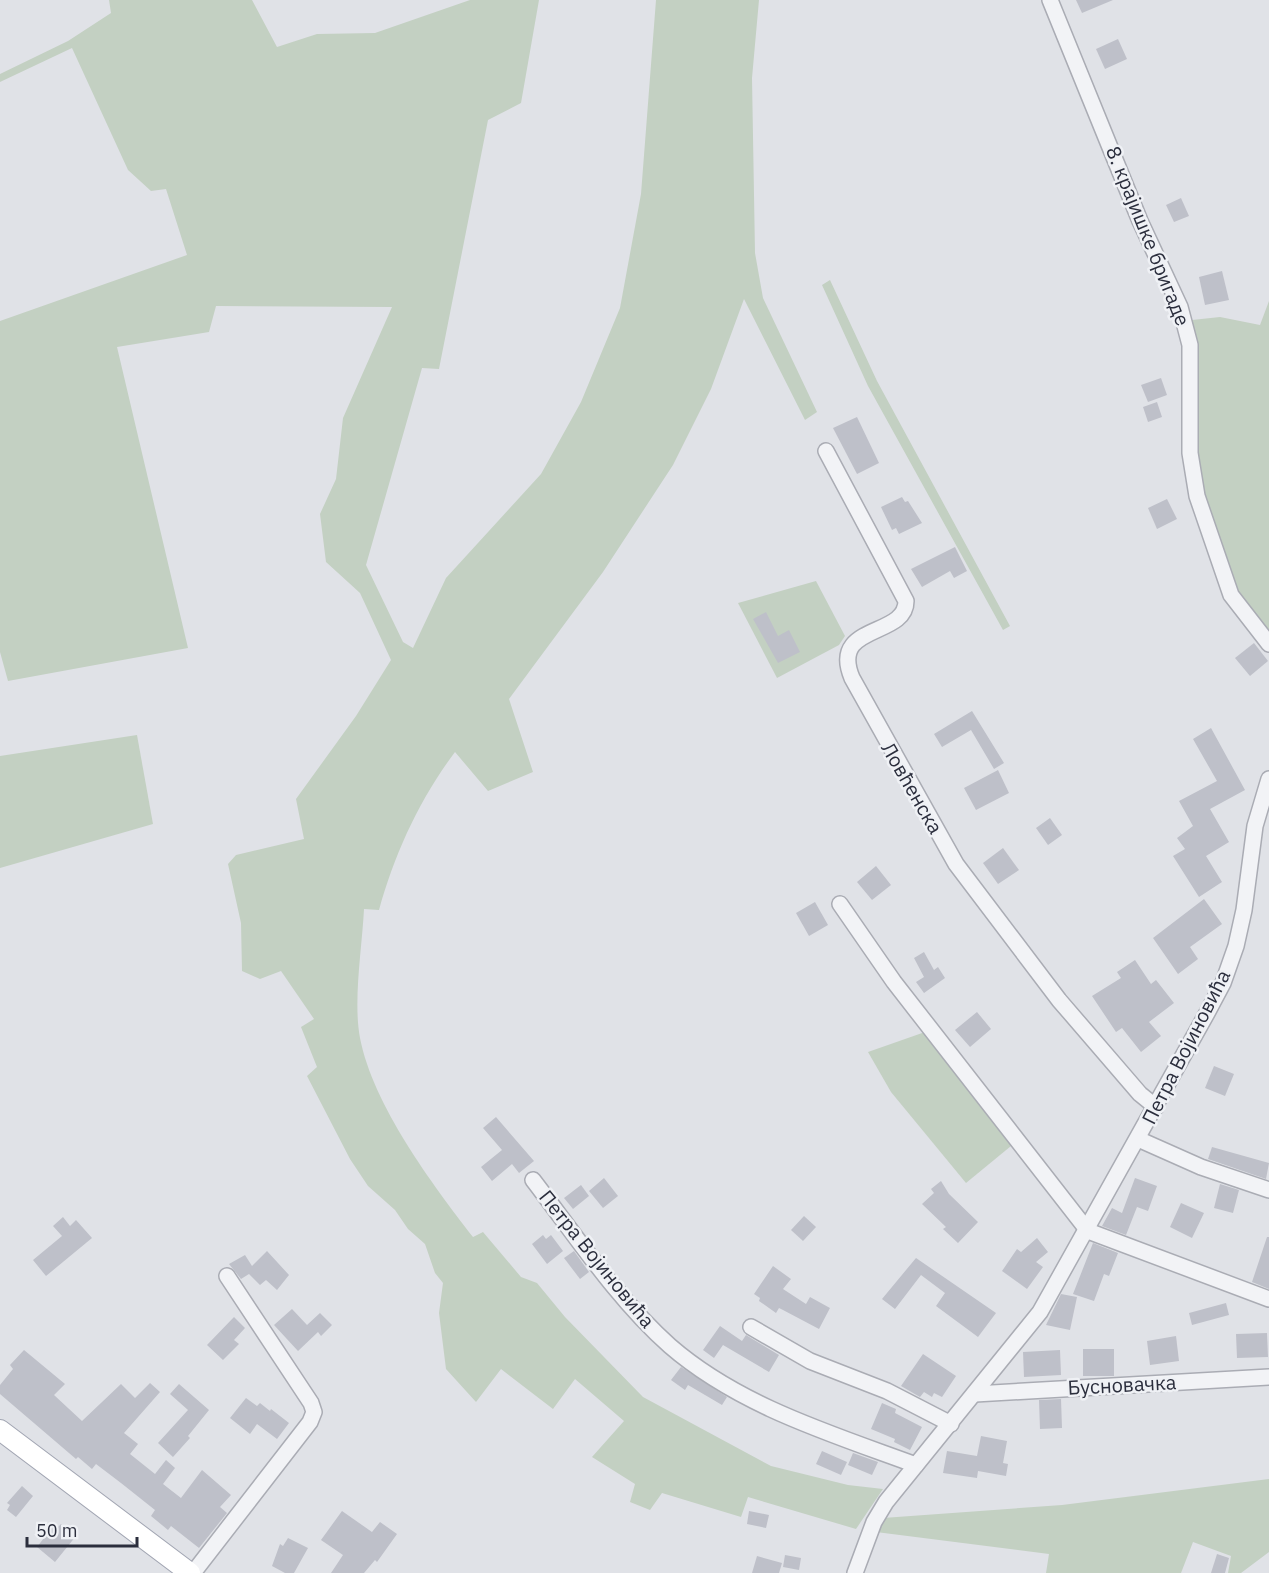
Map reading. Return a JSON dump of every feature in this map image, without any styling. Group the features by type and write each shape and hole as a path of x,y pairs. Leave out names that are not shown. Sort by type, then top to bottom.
{"main road":[{"path":"0,1430 191,1573"}],"street":[{"name":"8. крајишке бригаде","path":"1050,0 1140,221 1180,307 1190,345 1190,453 1197,496 1230,595 1269,644"},
{"name":"Ловћенска","path":"826,451 906,601 905,609 898,618 861,638 850,650 846,662 852,678 956,864 1059,1000 1126,1078 1156,1107"},
{"name":"Петра Војиновића","path":"855,1573 874,1522 916,1465 1040,1312 1088,1231 1223,983 1244,910 1255,826 1269,778"},
{"path":"840,904 894,982 1088,1231 1269,1299"},
{"name":"Петра Војиновића","path":"1138,1139 1201,1167 1269,1190"},
{"name":"Петра Војиновића","path":"533,1180 636,1313 671,1347 712,1377 792,1419 916,1465"},
{"path":"191,1573 310,1422 314,1412 311,1403 227,1276"},
{"path":"751,1327 810,1361 887,1391 951,1424"},
{"name":"Бусновачка","path":"975,1394 1269,1377"}],"green space":[{"path":"109,0 252,0 277,47 317,34 375,33 470,0 539,0 521,103 488,120 439,369 422,368 366,565 403,642 413,648 446,578 541,474 581,402 620,308 641,194 656,0 759,0 752,78 755,253 763,298 817,412 805,420 744,299 711,389 673,465 603,572 509,699 533,772 488,791 455,752 419,808 393,868 379,910 364,909 357,1008 360,1038 377,1090 406,1143 473,1237 483,1232 521,1277 537,1283 565,1317 643,1397 771,1466 848,1485 883,1489 856,1529 748,1497 741,1517 662,1493 650,1510 630,1502 635,1484 592,1457 624,1421 575,1379 553,1409 501,1369 476,1402 446,1369 439,1313 443,1283 435,1273 425,1244 408,1229 395,1210 368,1186 350,1159 307,1076 317,1067 301,1027 314,1019 281,971 260,979 242,971 241,923 228,864 236,855 304,839 296,799 356,716 391,660 360,593 326,562 320,514 336,479 343,418 392,307 216,306 209,332 117,347 188,648 8,681 0,652 0,321 187,255 166,189 151,191 128,170 72,48 0,82 0,74 68,41 111,13"},
{"path":"830,280 877,381 1010,626 1003,630 868,386 822,285"},
{"path":"1269,301 1269,633 1245,608 1227,577 1199,485 1192,320 1220,317 1260,325"},
{"path":"816,581 845,636 839,645 777,678 738,603"},
{"path":"137,735 153,824 0,868 0,756"},
{"path":"925,1032 1011,1146 966,1183 891,1092 868,1052"},
{"path":"1269,1479 1269,1552 1241,1573 1228,1573 1231,1556 1193,1542 1181,1573 1046,1573 1049,1554 876,1532 883,1518 1062,1505"}],"building":[{"path":"1076,0 1113,0 1082,13"},
{"path":"1118,39 1127,59 1105,69 1096,49"},
{"path":"1181,198 1189,216 1174,222 1166,205"},
{"path":"1222,271 1229,300 1205,305 1199,277"},
{"path":"1161,378 1167,395 1148,402 1141,385"},
{"path":"1157,402 1162,417 1148,422 1143,407"},
{"path":"857,417 879,463 857,474 833,428"},
{"path":"902,497 905,502 908,501 922,523 899,534 896,528 892,530 881,507"},
{"path":"1167,499 1177,519 1157,529 1148,508"},
{"path":"955,547 967,571 954,578 950,571 922,587 911,569"},
{"path":"766,612 778,636 789,630 800,652 778,663 753,619"},
{"path":"1254,643 1268,661 1250,676 1235,658"},
{"path":"972,711 1004,763 994,769 971,730 942,747 934,734"},
{"path":"1211,728 1245,790 1210,809 1229,842 1206,856 1222,882 1199,897 1173,856 1185,849 1177,838 1193,826 1179,801 1217,781 1193,739"},
{"path":"998,770 1009,793 976,810 964,788"},
{"path":"1050,818 1062,835 1048,845 1036,828"},
{"path":"1003,848 1019,870 998,884 983,863"},
{"path":"876,866 891,885 872,900 857,882"},
{"path":"1204,899 1222,924 1190,947 1198,959 1178,974 1153,938"},
{"path":"815,902 828,925 809,936 796,913"},
{"path":"924,952 934,970 938,967 945,978 924,993 916,982 924,977 914,958"},
{"path":"1135,960 1151,984 1156,980 1174,1003 1149,1022 1161,1036 1141,1052 1122,1028 1116,1032 1092,996 1121,978 1117,972"},
{"path":"977,1012 991,1029 970,1047 955,1030"},
{"path":"1214,1066 1234,1074 1225,1096 1205,1088"},
{"path":"496,1117 534,1161 519,1173 512,1164 492,1181 481,1167 502,1150 483,1128"},
{"path":"1212,1147 1269,1163 1266,1179 1208,1159"},
{"path":"604,1178 618,1196 603,1208 589,1191"},
{"path":"1135,1178 1157,1186 1148,1211 1137,1207 1126,1235 1102,1226 1112,1208 1122,1213"},
{"path":"941,1181 949,1194 978,1222 958,1243 943,1229 946,1227 922,1204 934,1193 931,1189"},
{"path":"1220,1184 1239,1190 1233,1213 1214,1208"},
{"path":"581,1185 589,1196 573,1209 564,1198"},
{"path":"1181,1203 1204,1213 1192,1238 1170,1227"},
{"path":"804,1216 816,1227 803,1241 791,1230"},
{"path":"63,1217 70,1226 76,1220 92,1238 46,1276 33,1260 62,1236 53,1226"},
{"path":"543,1235 546,1239 551,1235 563,1251 547,1264 532,1244"},
{"path":"1267,1237 1269,1237 1269,1289 1252,1282"},
{"path":"1037,1238 1048,1252 1036,1262 1043,1267 1027,1289 1002,1271 1017,1249 1021,1252"},
{"path":"1093,1243 1118,1253 1109,1276 1104,1274 1094,1301 1073,1294"},
{"path":"267,1251 289,1275 277,1290 266,1280 260,1285 249,1274 241,1279 229,1264 245,1255 252,1266"},
{"path":"574,1251 589,1272 580,1279 564,1258"},
{"path":"916,1258 996,1313 978,1337 936,1306 945,1293 921,1275 895,1309 882,1299"},
{"path":"773,1266 791,1279 783,1289 806,1304 810,1297 830,1308 819,1329 779,1308 776,1313 759,1301 760,1298 754,1294"},
{"path":"1061,1294 1077,1297 1070,1330 1046,1325"},
{"path":"1226,1303 1229,1315 1192,1325 1189,1313"},
{"path":"292,1309 307,1325 320,1313 332,1325 321,1336 318,1332 298,1351 274,1325"},
{"path":"234,1317 245,1328 234,1340 239,1344 223,1360 207,1345"},
{"path":"720,1326 742,1341 746,1335 779,1355 769,1372 723,1345 714,1358 703,1350"},
{"path":"1267,1333 1268,1357 1237,1358 1236,1334"},
{"path":"1176,1336 1179,1361 1150,1365 1147,1341"},
{"path":"1083,1349 1114,1349 1114,1376 1083,1376"},
{"path":"24,1350 65,1384 54,1395 82,1421 121,1384 135,1398 150,1383 160,1392 124,1433 138,1444 130,1454 155,1474 166,1460 175,1468 163,1484 181,1498 202,1470 231,1495 220,1507 227,1513 199,1548 171,1526 168,1530 151,1516 155,1510 96,1464 92,1469 78,1457 76,1459 0,1394 0,1385 13,1369 10,1365"},
{"path":"1060,1350 1061,1375 1024,1377 1023,1352"},
{"path":"923,1354 956,1376 942,1397 934,1393 932,1397 924,1392 920,1397 901,1386"},
{"path":"681,1367 727,1397 722,1405 688,1385 685,1390 671,1380"},
{"path":"179,1384 209,1410 188,1436 190,1438 173,1457 158,1443 188,1410 170,1394"},
{"path":"246,1398 257,1406 260,1403 270,1411 271,1409 289,1423 277,1439 257,1424 250,1434 230,1418"},
{"path":"1061,1399 1062,1428 1040,1429 1039,1400"},
{"path":"882,1403 896,1409 895,1413 922,1427 910,1450 894,1442 895,1439 871,1429"},
{"path":"981,1436 1007,1441 1003,1463 1008,1464 1006,1476 978,1471 977,1478 943,1473 947,1451 977,1456"},
{"path":"822,1451 847,1462 841,1475 816,1464"},
{"path":"853,1453 878,1462 872,1475 848,1465"},
{"path":"22,1486 33,1496 16,1517 7,1510 10,1505 7,1503"},
{"path":"342,1511 372,1532 380,1522 397,1534 377,1562 375,1560 364,1573 331,1573 343,1555 321,1540"},
{"path":"749,1511 769,1515 766,1528 747,1524"},
{"path":"61,1524 76,1536 55,1562 37,1547 54,1525 57,1528"},
{"path":"288,1538 308,1548 294,1573 285,1573 272,1566 280,1544 283,1546"},
{"path":"1217,1554 1229,1558 1225,1573 1211,1573"},
{"path":"785,1555 801,1558 799,1570 783,1567"},
{"path":"757,1556 782,1563 779,1573 752,1573"}]}
